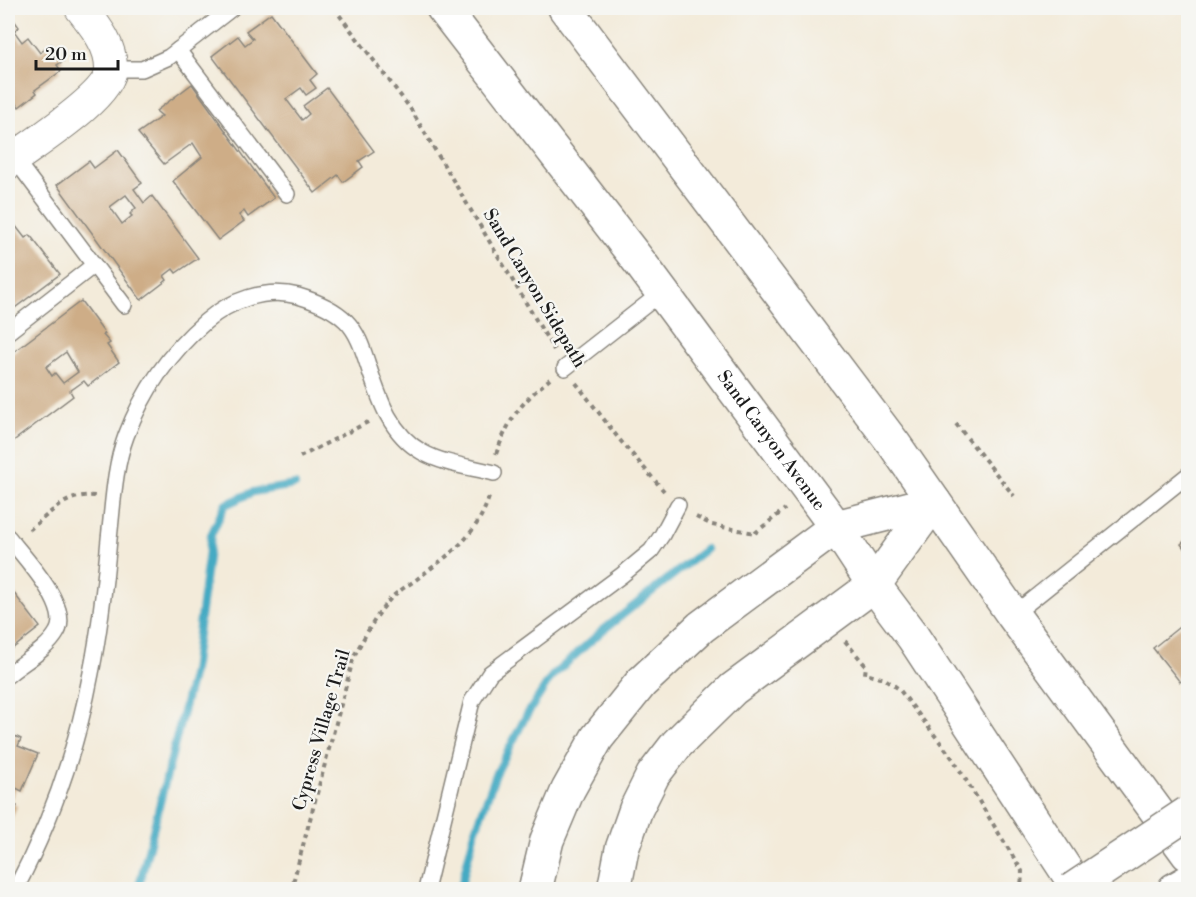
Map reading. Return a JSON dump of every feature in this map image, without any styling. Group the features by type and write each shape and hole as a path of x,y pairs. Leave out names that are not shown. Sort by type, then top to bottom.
{"main road":[{"name":"Sand Canyon Avenue","path":"443,8 661,292 836,527 874,585 913,637 1079,890"},
{"path":"565,8 882,428 1013,615 1188,854"},
{"path":"535,890 547,840 576,773 597,738 641,683 701,627 836,527 934,502"},
{"path":"614,890 622,849 636,809 653,775 677,744 733,689 874,585 934,502"},
{"path":"1072,890 1188,813"},
{"path":"1174,890 1188,882"}],"street":[{"path":"12,152 96,97 107,84 111,69 104,42 81,8"}],"lane":[{"path":"111,69 142,69 169,57 232,8"},
{"path":"178,50 287,194"},
{"path":"12,152 124,305"},
{"path":"8,332 94,265"},
{"path":"565,368 661,292"},
{"path":"15,890 33,855 61,785 78,730 91,674 103,602 115,478 125,437 160,369 201,325 216,312 242,298 269,294 294,295 322,304 346,321 360,342 386,412 396,430 420,451 434,458 494,473"},
{"path":"1013,615 1188,475"},
{"path":"426,890 472,701 490,673 651,551 678,506"},
{"path":"8,675 48,643 59,630 60,613 52,593 10,540"}],"path":[{"name":"Sand Canyon Sidepath","path":"334,8 410,108 565,368 619,440 678,506 712,525 755,533 809,491"},
{"name":"Cypress Village Trail","path":"291,890 354,656 371,624 392,597 458,548 470,535 488,504 493,486 496,453 510,420 528,396 565,368"},
{"path":"300,457 386,412"},
{"path":"956,424 1014,496"},
{"path":"10,540 78,495 113,498"},
{"path":"865,674 885,679 899,689 953,759 1022,871 1021,890"}],"building":[{"path":"8,12 19,27 14,31 22,42 28,37 40,53 51,44 63,61 57,65 61,71 35,90 37,93 19,107 17,104 8,108"},
{"path":"271,13 317,74 310,80 316,88 306,95 301,88 286,99 302,120 309,114 303,106 327,88 374,151 359,161 363,167 343,182 338,175 315,193 212,56 238,36 245,45 253,39 246,31"},
{"path":"192,84 274,198 248,217 244,211 239,215 244,221 218,240 173,181 202,157 193,143 164,164 138,133 162,116 156,111"},
{"path":"118,150 142,183 134,189 144,203 152,196 198,258 176,273 173,269 164,276 167,280 141,300 57,185 89,161 94,168","holes":["126,195 136,208 130,214 132,216 122,224 110,207"]},
{"path":"11,220 25,238 30,235 60,274 8,313 8,223"},
{"path":"81,301 105,334 103,335 110,343 107,345 119,362 88,386 84,381 70,391 73,396 12,442 8,436 8,356","holes":["66,352 78,372 63,383 55,373 52,376 46,367"]},
{"path":"1188,538 1188,553 1181,544"},
{"path":"10,588 40,627 8,652 8,590"},
{"path":"1188,620 1188,683 1185,678 1180,682 1153,648"},
{"path":"8,733 21,739 18,746 38,754 22,791 16,788 10,803 17,806 8,828"}],"waterway":[{"path":"138,890 193,672 211,535 225,505 253,492 295,485"},
{"path":"460,890 474,835 496,774 526,716 552,676 602,631 706,549"}]}
